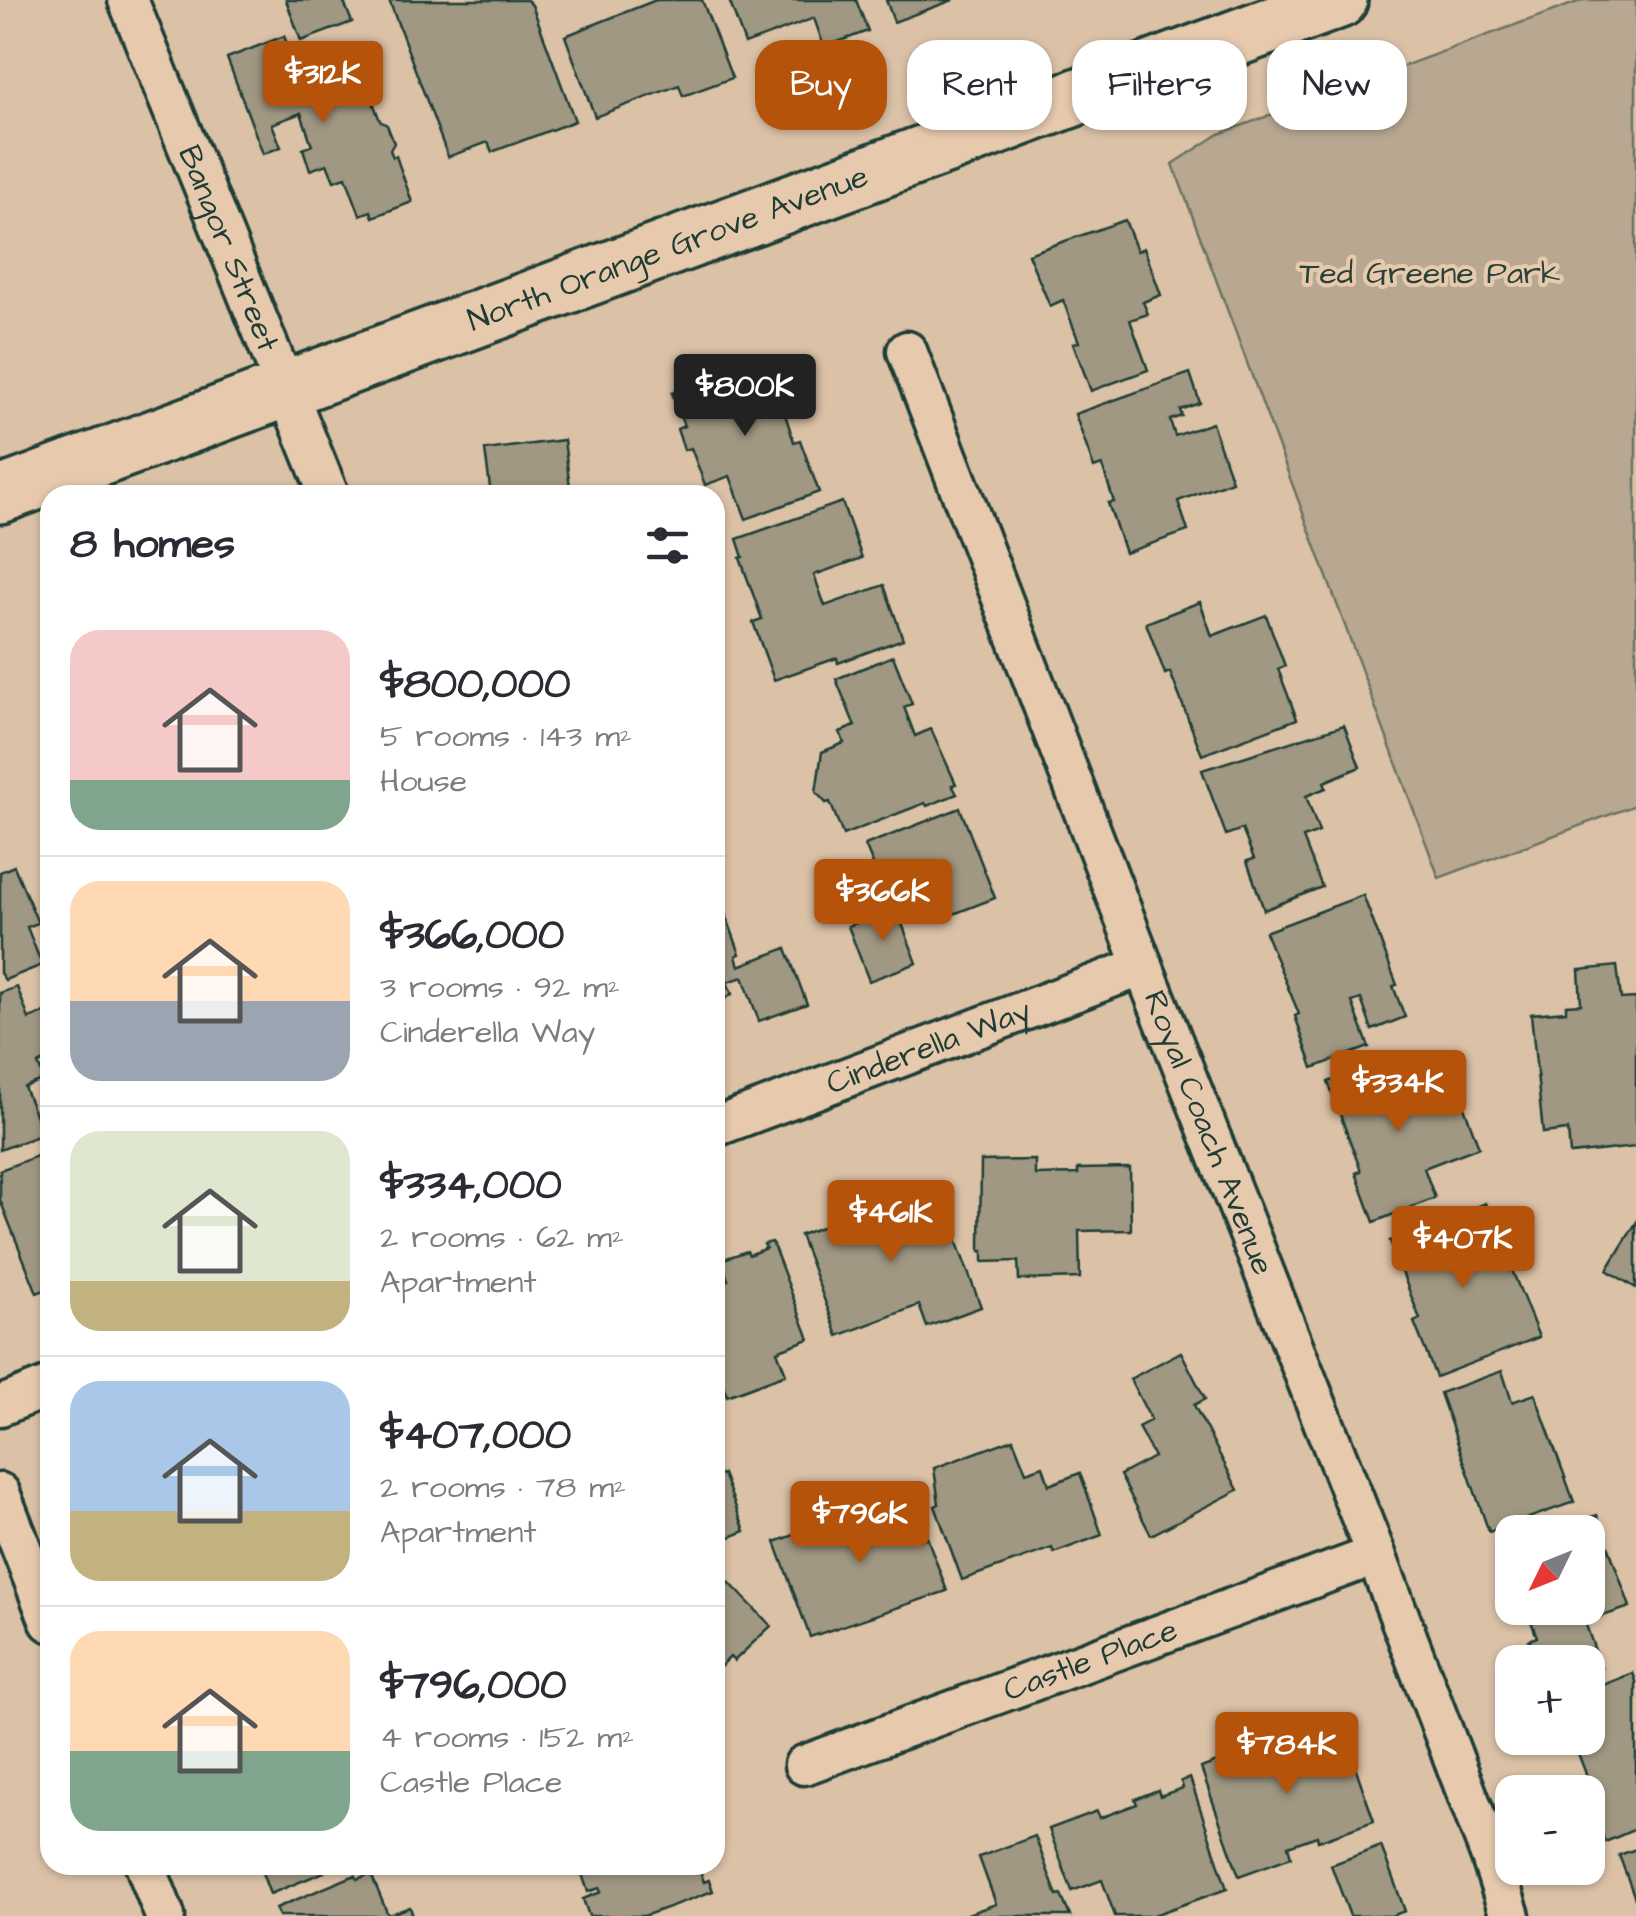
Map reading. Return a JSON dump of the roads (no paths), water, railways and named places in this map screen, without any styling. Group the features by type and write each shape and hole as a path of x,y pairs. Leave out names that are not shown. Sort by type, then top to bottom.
{"main road":[{"name":"North Orange Grove Avenue","path":"0,495 1338,0"}],"street":[{"name":"Bangor Street","path":"128,0 325,485"},
{"name":"Royal Coach Avenue","path":"907,351 1143,966 1376,1555 1492,1857 1510,1916"},
{"name":"Cinderella Way","path":"725,1123 1143,966"},
{"path":"0,1406 40,1390"},
{"path":"0,1493 40,1596"},
{"name":"Castle Place","path":"804,1765 1376,1555"},
{"path":"149,1875 165,1916"}],"park label":[{"name":"Ted Greene Park","path":"1430,273"}]}
